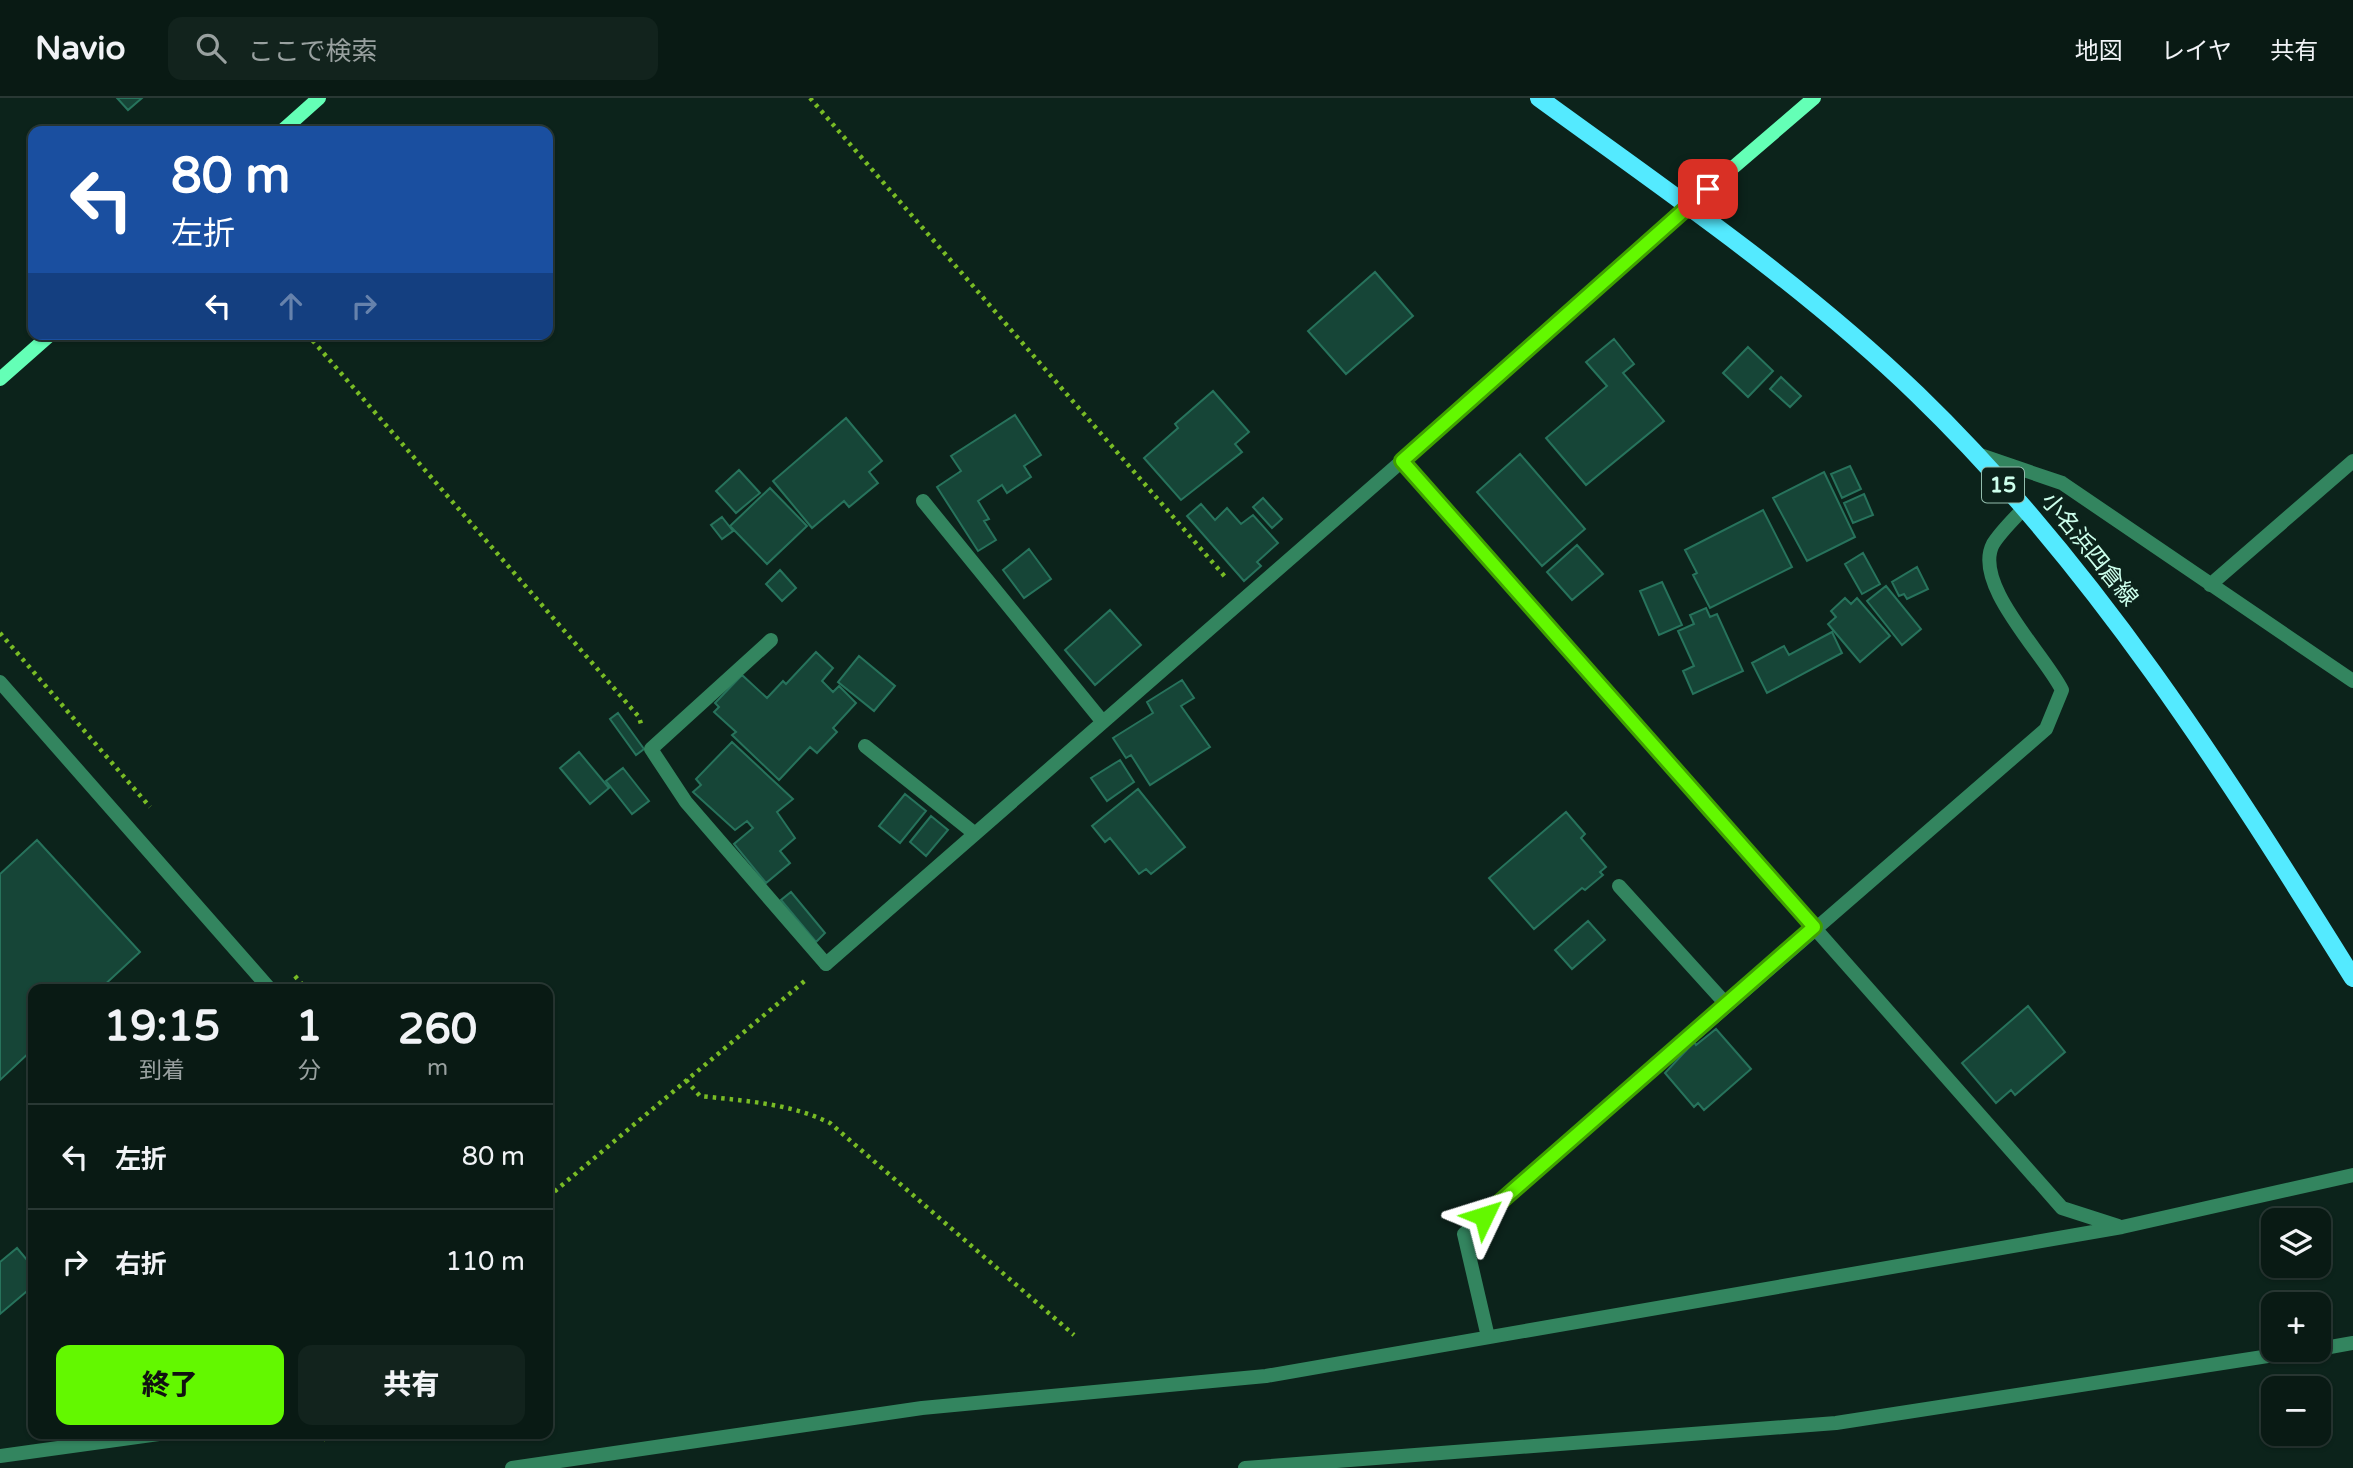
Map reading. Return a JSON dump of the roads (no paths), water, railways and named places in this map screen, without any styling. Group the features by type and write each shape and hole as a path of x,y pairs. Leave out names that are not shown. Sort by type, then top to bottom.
{"main road":[{"name":"小名浜四倉線","path":"1539,98 1797,290 1917,394 2025,507 2141,652 2353,978"}],"street":[{"path":"288,126 319,98"},
{"path":"771,640 651,749 686,802 826,964 1814,98"},
{"path":"0,379 44,340"},
{"path":"1973,453 2062,484 2353,681"},
{"path":"1402,461 2062,1208 2122,1227"},
{"path":"2210,585 2353,461"},
{"path":"923,501 1102,721"},
{"path":"1488,1337 1464,1234 1814,927 2046,729 2062,690 2053,672 2008,613 1991,577 1992,546 2025,507"},
{"path":"0,682 266,984"},
{"path":"865,746 974,833"},
{"path":"1619,886 1726,1004"},
{"path":"512,1468 922,1408 1266,1376 2122,1227 2353,1175"},
{"path":"2331,1347 2353,1343"},
{"path":"1245,1468 1836,1423 2261,1357"},
{"path":"0,1456 123,1439"}]}
